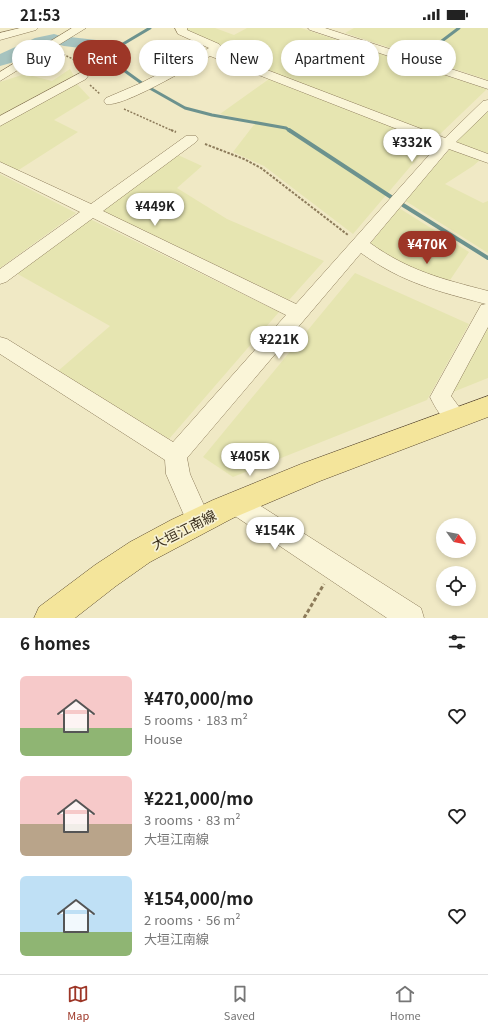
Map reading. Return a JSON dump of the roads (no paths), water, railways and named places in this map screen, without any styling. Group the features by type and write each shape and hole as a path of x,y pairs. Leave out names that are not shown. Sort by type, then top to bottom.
{"main road":[{"name":"大垣江南線","path":"50,618 90,587 140,553 199,521 285,484 488,406"}],"street":[{"path":"0,37 32,28"},
{"path":"62,28 77,30"},
{"path":"181,28 182,32 215,46 214,54 488,159"},
{"path":"314,28 488,85"},
{"path":"0,76 77,30"},
{"path":"111,101 145,86 215,49"},
{"path":"0,122 82,76"},
{"path":"175,455 447,143 488,104"},
{"path":"0,278 191,139"},
{"path":"0,166 298,313"},
{"path":"359,243 399,270 423,280 488,298"},
{"path":"457,419 440,397 488,310"},
{"path":"0,344 175,455 178,474 199,521"},
{"path":"237,504 411,618"}],"waterway":[{"path":"143,84 107,58 105,46 123,44 150,28"},
{"path":"443,40 459,28"},
{"path":"0,60 41,42 54,39"},
{"path":"65,41 73,42"},
{"path":"148,87 185,108 212,115 286,128 290,131"},
{"path":"289,130 391,197"},
{"path":"403,205 488,258"}]}
